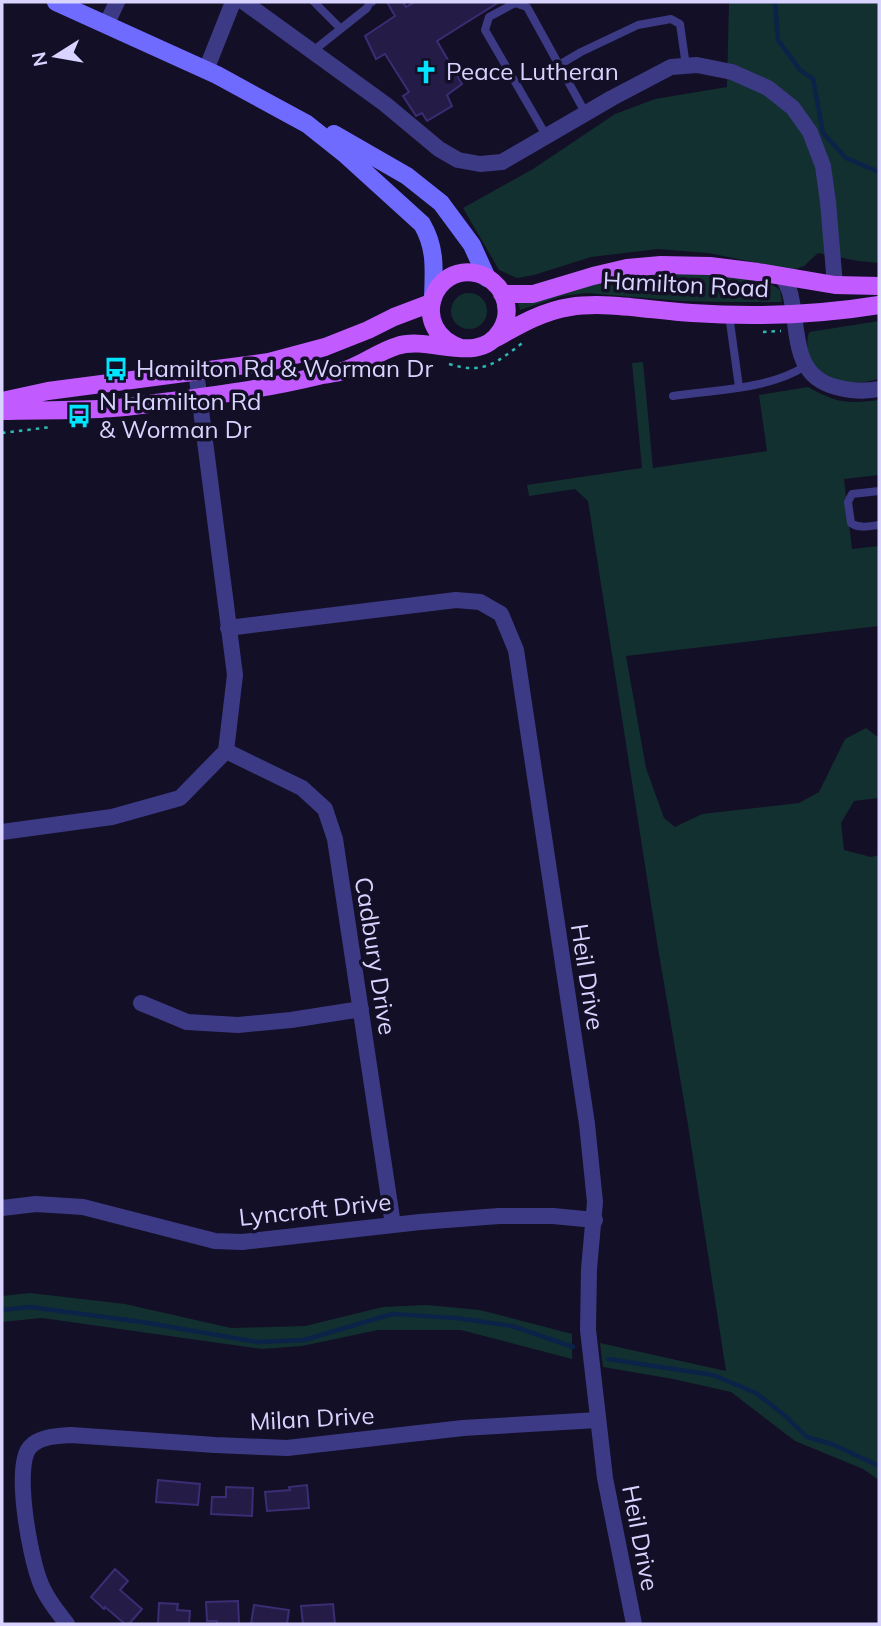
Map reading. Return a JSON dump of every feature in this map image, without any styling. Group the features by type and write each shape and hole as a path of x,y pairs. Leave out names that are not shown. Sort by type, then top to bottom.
{"main road":[{"path":"2,411 116,408 276,386 317,376 393,338 417,335 445,341 461,348 478,348 496,338 507,314 506,301 472,245 441,203 407,176 333,133 307,124 206,70 56,2"},
{"path":"307,124 359,166 390,183 431,219 439,232 442,245 432,320 433,339"},
{"name":"Hamilton Road","path":"494,284 522,285 542,282 591,266 666,257 732,263 775,275 835,285 879,286"},
{"path":"2,401 48,391 269,362 311,351 368,330 436,294 454,275 467,272 480,274 494,284"},
{"name":"Hamilton Road","path":"496,338 529,320 569,307 611,306 730,321 879,305"}],"street":[{"path":"106,24 117,2"},
{"path":"206,70 233,2"},
{"path":"251,3 385,104 439,149 458,160 480,164 502,162 671,67 697,65 732,72 768,88 793,108 810,132 823,166 835,285"},
{"path":"775,275 791,295 798,347 805,366 818,381 851,391 879,389"},
{"path":"2,832 112,817 180,798 226,751 235,676 196,371"},
{"name":"Heil Drive","path":"228,628 456,600 480,602 500,614 516,650 587,1124 595,1202 589,1269 588,1330 605,1478 634,1624"},
{"name":"Cadbury Drive","path":"226,751 302,788 325,809 335,839 393,1225"},
{"path":"141,1003 187,1022 238,1025 360,1009"},
{"name":"Lyncroft Drive","path":"2,1208 36,1203 83,1207 215,1241 242,1242 499,1216 553,1216 595,1220"},
{"name":"Milan Drive","path":"67,1624 54,1608 39,1581 29,1542 23,1488 23,1463 31,1446 51,1437 71,1434 287,1448 463,1428 598,1420"}],"lane":[{"path":"314,2 340,28"},
{"path":"313,51 367,8 370,2"},
{"path":"547,136 485,30 489,17 515,3 527,7 586,114"},
{"path":"559,65 591,46 638,25 671,19 680,24 686,66"},
{"path":"730,321 739,387"},
{"path":"673,396 780,380 805,366"},
{"path":"879,491 852,494 848,502 851,523 854,526 879,525"}],"path":[{"path":"730,321 764,332 778,332"},
{"path":"438,361 464,369 485,367 526,340"}],"green space":[{"path":"729,2 879,2 879,263 818,253 804,266 793,270 708,253 658,249 591,257 517,278 499,270 463,208 533,169 615,114 655,99 727,87"},
{"path":"665,267 768,282 780,290 782,302 681,301 586,293 562,296 520,310 516,296"},
{"path":"469,293 482,298 487,311 482,324 469,329 456,324 451,311 456,298"},
{"path":"879,321 879,379 840,382 825,376 814,364 808,349 809,332"},
{"path":"643,362 653,468 767,451 759,395 808,387 842,401 879,400 879,475 844,479 852,549 879,546 879,626 626,656 646,768 664,818 675,827 702,814 799,803 819,792 845,739 866,728 879,738 879,798 854,801 841,823 844,850 871,857 879,855 879,1480 863,1469 795,1441 731,1392 603,1367 600,1343 726,1371 588,501 575,489 529,496 527,485 642,468 632,363"},
{"path":"30,1293 125,1304 231,1328 305,1326 383,1307 427,1305 480,1310 572,1334 572,1359 461,1330 378,1330 302,1346 262,1349 42,1318 2,1322 2,1296"}],"building":[{"name":"Peace Lutheran","path":"387,2 403,2 406,7 415,2 499,2 437,41 462,84 447,95 452,106 427,121 422,113 416,116 403,96 409,92 385,54 376,59 365,36 395,16"},
{"path":"158,1480 200,1484 198,1505 156,1502"},
{"path":"307,1485 309,1508 267,1511 265,1492 290,1490 289,1487"},
{"path":"226,1487 253,1488 252,1516 211,1514 212,1497 226,1497"},
{"path":"115,1569 128,1581 120,1590 142,1609 129,1624 125,1624 91,1597"},
{"path":"238,1601 239,1624 207,1621 206,1602"},
{"path":"159,1603 178,1604 177,1610 190,1611 189,1624 158,1624"},
{"path":"333,1604 335,1624 303,1624 301,1606"},
{"path":"254,1605 289,1610 287,1624 251,1624"}],"waterway":[{"path":"775,2 778,40 800,70 813,79 823,133 846,158 879,172"},
{"path":"2,1310 30,1307 142,1322 257,1342 304,1340 392,1314 456,1318 512,1326 573,1347"},
{"path":"608,1359 713,1375 756,1393 807,1437 832,1444 879,1466"}],"place":[{"name":"Peace Lutheran","path":"426,72"},
{"name":"Hamilton Rd & Worman Dr","path":"116,369"},
{"name":"N Hamilton Rd & Worman Dr","path":"79,416"}]}
